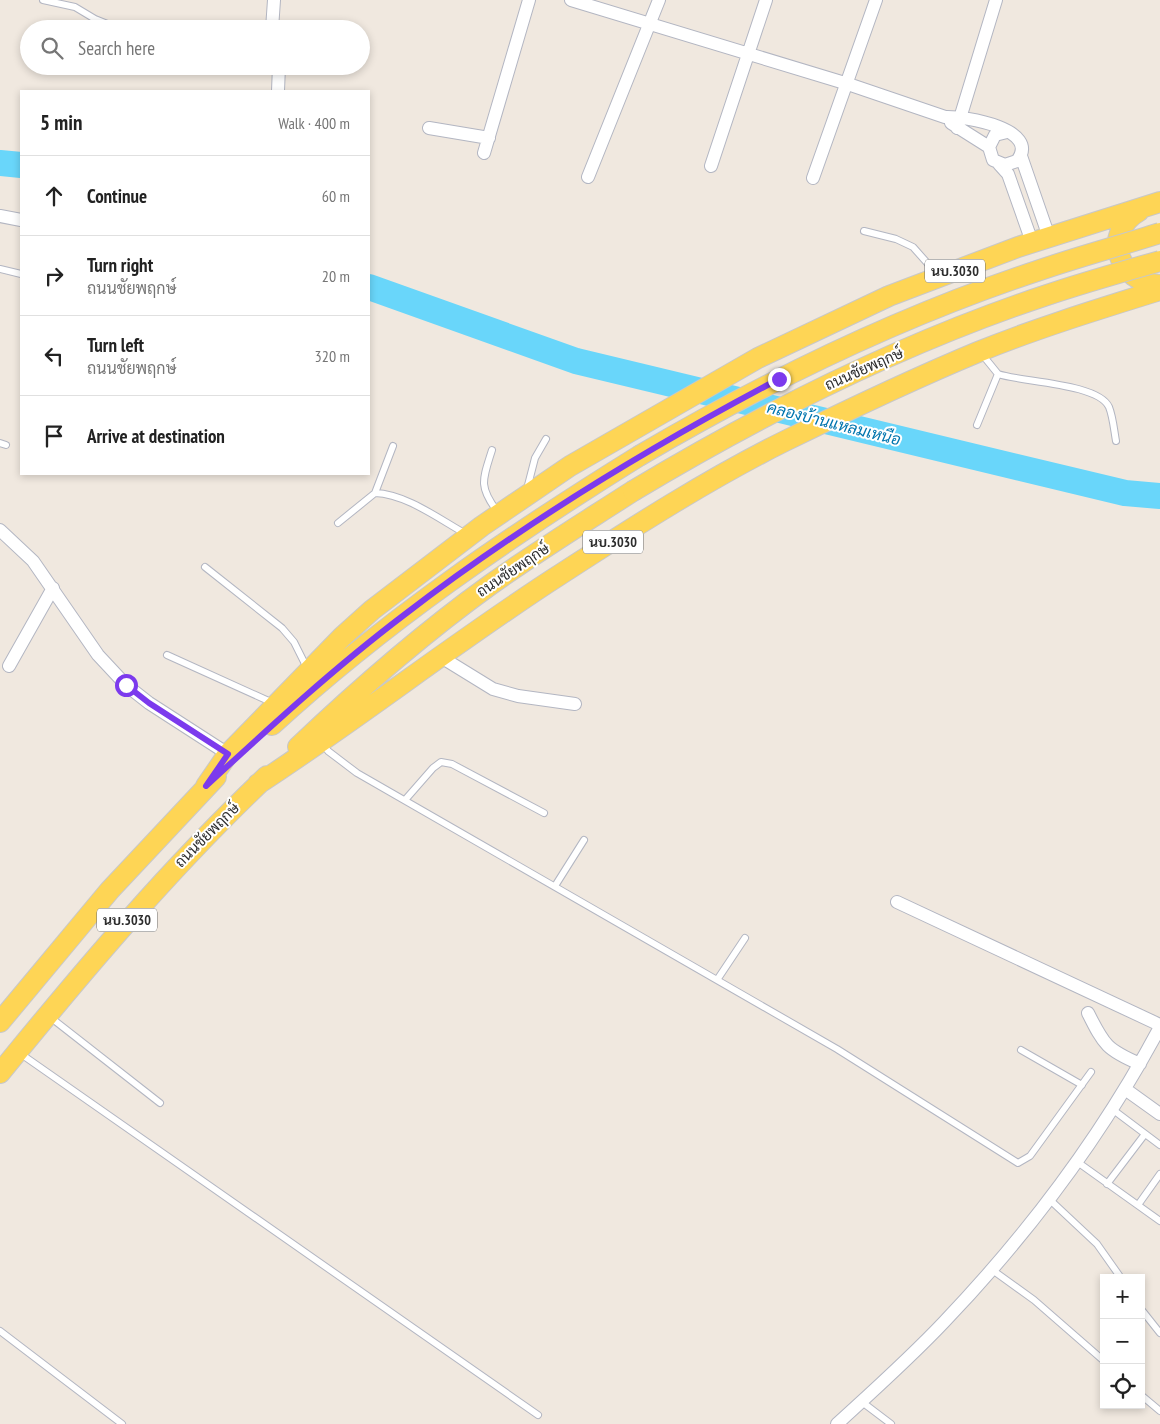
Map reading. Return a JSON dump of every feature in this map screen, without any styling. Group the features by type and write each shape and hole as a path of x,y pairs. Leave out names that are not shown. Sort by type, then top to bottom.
{"main road":[{"name":"ถนนชัยพฤกษ์","path":"206,786 228,754 308,671 372,610 499,514 570,466 669,407 758,358 889,296 1041,239 1155,203"},
{"path":"1155,203 1131,215 1122,225 1118,237 1118,253 1122,264 1131,274 1140,280 1160,285"},
{"name":"ถนนชัยพฤกษ์","path":"0,1022 110,890 206,786 283,715 404,615 526,528 639,456 779,379 908,320 1036,271 1160,233"},
{"name":"ถนนชัยพฤกษ์","path":"6,1067 47,1014 159,884 258,784 323,723 437,625 490,584 633,490 748,424 920,343 1044,296 1160,261"},
{"name":"ถนนชัยพฤกษ์","path":"258,784 322,743 439,658 560,574 685,497 796,437 870,401 980,352 1063,321 1160,290"}],"street":[{"path":"273,20 274,0"},
{"path":"484,153 529,0"},
{"path":"571,0 848,84 959,122 1014,133 1022,143 1021,156 1041,239"},
{"path":"588,177 651,24 659,0"},
{"path":"711,166 766,0"},
{"path":"813,178 848,84 876,0"},
{"path":"959,122 996,0"},
{"path":"278,90 279,75"},
{"path":"959,122 989,147 993,160 1008,174 1041,239"},
{"path":"429,128 488,138"},
{"path":"989,147 995,136 1007,132"},
{"path":"999,164 1011,164 1021,156"},
{"path":"0,216 20,220"},
{"path":"0,530 34,561 98,655 126,685 149,703 228,754"},
{"path":"9,666 52,588"},
{"path":"439,658 493,689 518,696 575,704"},
{"path":"838,1424 944,1322 992,1269 1049,1199 1112,1109 1140,1064 1160,1026 897,902"},
{"path":"1088,1013 1107,1046 1124,1057 1140,1064"},
{"path":"1125,1088 1160,1114"}],"lane":[{"path":"43,0 75,7 98,20"},
{"path":"864,231 896,239 913,247 939,277"},
{"path":"0,268 20,274"},
{"path":"980,352 998,374 1041,380 1088,392 1102,399 1108,406 1116,441"},
{"path":"977,425 998,374"},
{"path":"525,497 535,458 546,439"},
{"path":"338,523 374,492 393,446"},
{"path":"492,450 484,484 485,495 499,514"},
{"path":"374,492 387,493 413,505 469,536"},
{"path":"206,567 282,628 294,642 308,671"},
{"path":"167,655 276,704"},
{"path":"322,743 328,751 357,773 837,1049 1018,1164 1030,1156 1091,1072"},
{"path":"405,800 433,768 441,762 452,764 544,814"},
{"path":"555,886 584,840"},
{"path":"717,980 745,938"},
{"path":"47,1014 160,1103"},
{"path":"1021,1050 1082,1085"},
{"path":"6,1067 538,1415"},
{"path":"1112,1109 1160,1145"},
{"path":"1107,1184 1145,1134"},
{"path":"1076,1162 1160,1221"},
{"path":"1138,1205 1160,1174"},
{"path":"1049,1199 1097,1244 1117,1274"},
{"path":"992,1269 1034,1300 1100,1358"},
{"path":"1145,1314 1160,1333"},
{"path":"0,1331 122,1424"},
{"path":"1145,1398 1160,1411"},
{"path":"862,1402 891,1424"}],"waterway":[{"name":"คลองบ้านแหลมเหนือ","path":"0,163 20,165"},
{"name":"คลองบ้านแหลมเหนือ","path":"370,287 576,361 1125,493 1160,496"}],"route":[{"path":"126,685 149,703 228,754 206,786 283,715 345,662 404,615 462,573 580,492 687,428 779,379"}]}
